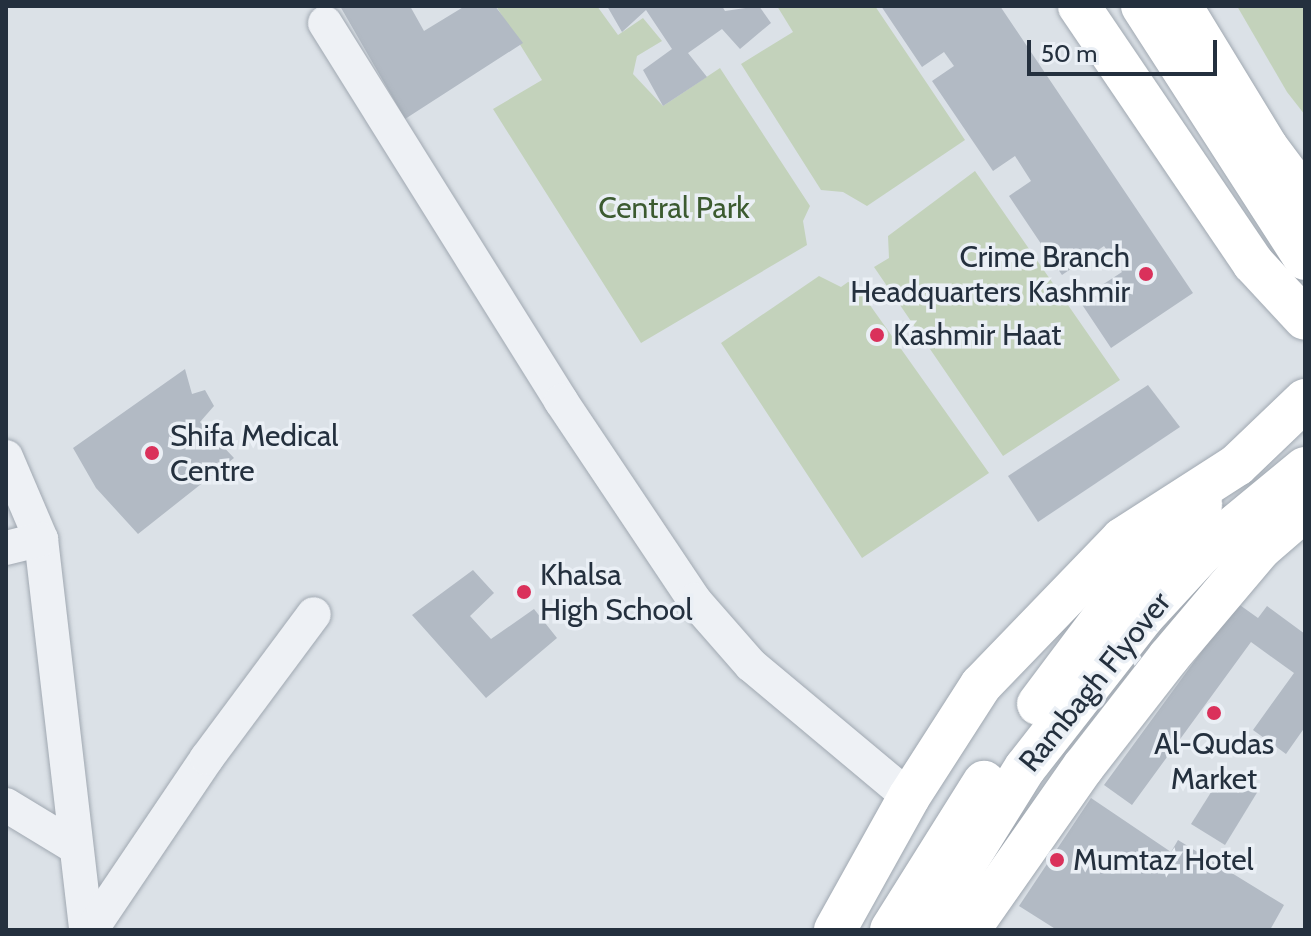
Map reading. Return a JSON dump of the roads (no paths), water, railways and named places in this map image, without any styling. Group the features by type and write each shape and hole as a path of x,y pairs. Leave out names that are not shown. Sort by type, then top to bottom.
{"main road":[{"path":"1079,6 1253,263 1305,319"},
{"path":"1111,6 1273,254 1305,290"},
{"path":"1142,6 1305,259"},
{"path":"1181,6 1267,147 1305,198"},
{"path":"835,930 909,797 981,685 1055,604 1122,539 1237,465 1305,400"},
{"name":"Rambagh Flyover","path":"891,930 950,831 1122,592 1237,465"},
{"name":"Rambagh Flyover","path":"924,930 1025,768 1116,651 1203,552 1305,468"},
{"path":"1116,651 1261,548 1305,510"},
{"path":"969,930 1084,766 1261,548"}],"street":[{"path":"325,23 561,401 694,600 751,665 909,797"},
{"path":"6,457 41,539 75,847 88,930"},
{"path":"6,548 41,539"},
{"path":"88,930 198,770 314,614"},
{"path":"6,805 75,847"}],"place":[{"name":"Crime Branch Headquarters Kashmir","path":"1146,274"},
{"name":"Kashmir Haat","path":"877,335"},
{"name":"Shifa Medical Centre","path":"152,453"},
{"name":"Khalsa High School","path":"524,592"},
{"name":"Al-Qudas Market","path":"1214,713"},
{"name":"Mumtaz Hotel","path":"1057,860"}],"park label":[{"name":"Central Park","path":"674,208"}]}
